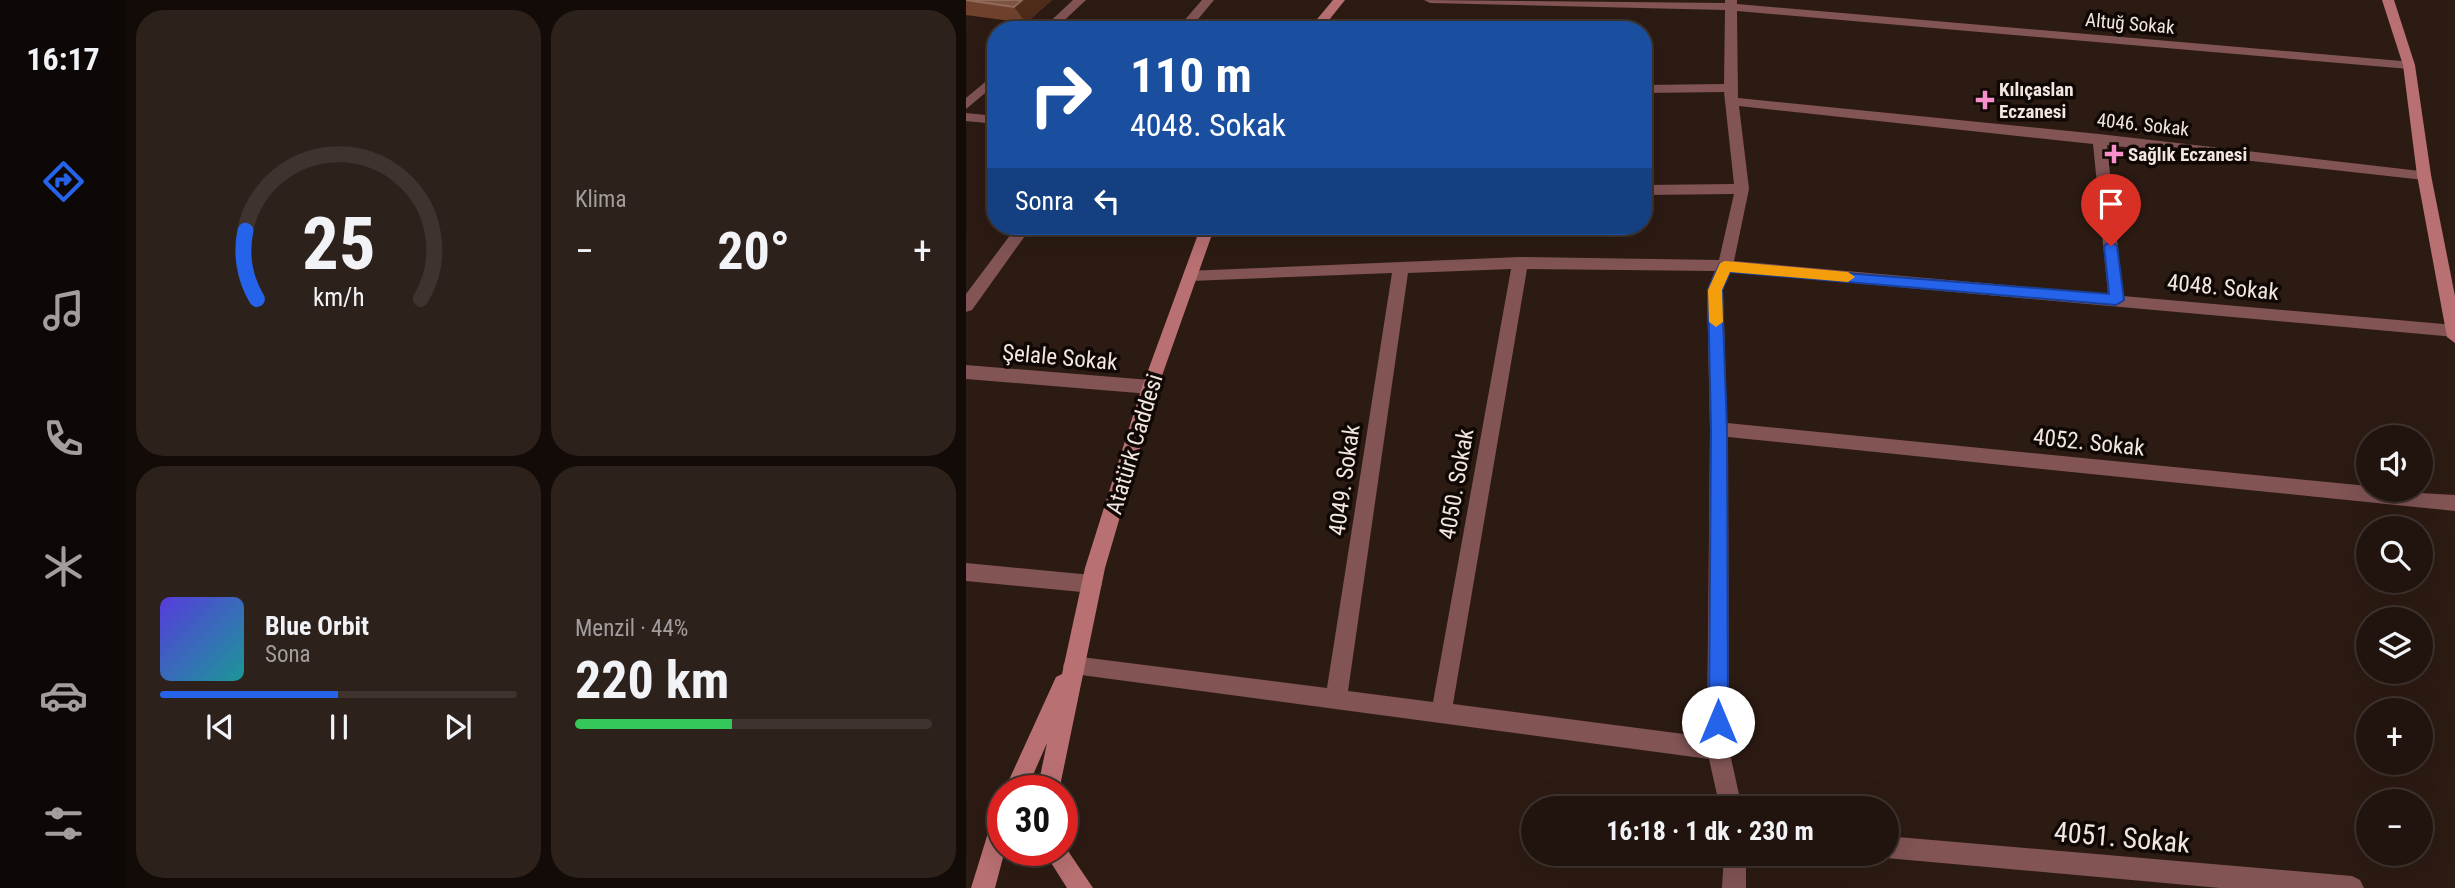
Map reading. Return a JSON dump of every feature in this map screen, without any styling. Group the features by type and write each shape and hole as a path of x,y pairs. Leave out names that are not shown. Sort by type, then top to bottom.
{"street":[{"path":"1056,21 1080,0"},
{"path":"1190,21 1208,0"},
{"path":"1322,21 1339,0"},
{"name":"Altuğ Sokak","path":"1430,0 1731,3 2409,65"},
{"path":"2388,0 2409,65 2424,175 2455,333"},
{"path":"1728,796 1718,749 1719,429 1715,290 1725,266 1742,190 1731,94 1731,3"},
{"path":"966,105 987,85"},
{"name":"4046. Sokak","path":"1652,90 1731,94 2424,175"},
{"path":"966,117 987,119"},
{"path":"2099,138 2116,300"},
{"path":"1652,190 1742,190"},
{"path":"966,306 1018,235"},
{"name":"Atatürk Caddesi","path":"1051,775 1091,584 1150,387 1205,235"},
{"name":"4048. Sokak","path":"1191,275 1520,263 1725,266 2455,333"},
{"name":"4050. Sokak","path":"1441,713 1520,263"},
{"name":"4049. Sokak","path":"1336,700 1401,267"},
{"name":"Şelale Sokak","path":"966,372 1150,387"},
{"name":"4052. Sokak","path":"1719,429 2455,503"},
{"path":"966,572 1091,584"},
{"path":"1073,666 1718,749"},
{"name":"Atatürk Caddesi","path":"1022,775 1073,666"},
{"name":"4051. Sokak","path":"1899,848 2203,881 2353,888"},
{"path":"984,888 990,866"},
{"path":"1065,866 1081,888"},
{"path":"1734,888 1735,866"}],"building":[{"path":"966,0 1022,0 1014,7"}],"slow traffic":[{"path":"1716,322 1715,290 1725,266 1848,277"}],"place":[{"name":"Kılıçaslan Eczanesi","path":"1985,100"},
{"name":"Sağlık Eczanesi","path":"2114,154"}],"route":[{"path":"1718,722 1719,429 1715,290 1725,266 2116,300 2111,246"}]}
